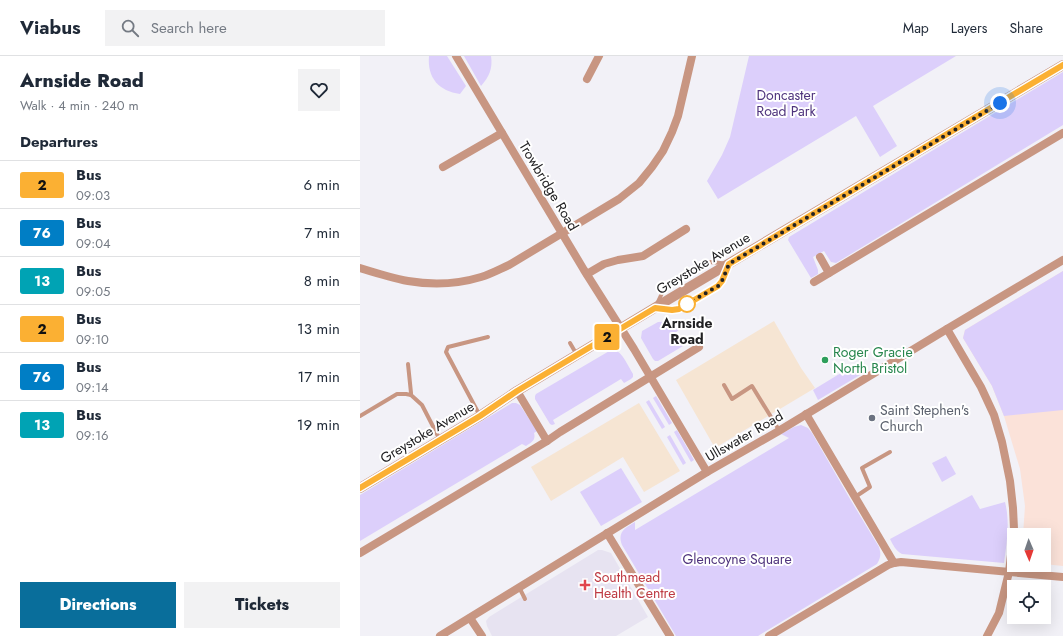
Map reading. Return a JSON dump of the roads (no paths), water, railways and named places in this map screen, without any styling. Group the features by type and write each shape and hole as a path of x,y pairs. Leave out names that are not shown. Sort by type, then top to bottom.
{"street":[{"name":"Trowbridge Road","path":"456,56 563,233 583,272 621,328"},
{"path":"587,79 599,56"},
{"path":"360,268 407,281 418,282 444,283 464,281 481,277 493,273 619,199 639,182 663,151 678,116 692,56"},
{"name":"Greystoke Avenue","path":"360,488 480,416 517,391 621,328 1063,65"},
{"path":"814,282 1063,132"},
{"path":"443,167 502,133"},
{"path":"583,272 618,260 643,256 686,229"},
{"path":"820,257 829,273"},
{"name":"Ullswater Road","path":"440,636 707,472 1063,260"},
{"path":"621,328 707,472"},
{"path":"947,329 981,387 994,415 1002,442 1010,481 1014,528"},
{"path":"360,554 699,347"},
{"path":"517,391 547,441"},
{"path":"806,414 894,563"},
{"path":"607,533 670,636"},
{"path":"768,636 888,565 894,563 901,562 1007,572"},
{"path":"987,636 999,612 1009,572 1063,577"},
{"path":"470,618 482,636"}],"lane":[{"path":"480,416 446,352 448,347 488,337"},
{"path":"570,343 577,355"},
{"path":"408,364 411,395"},
{"path":"724,385 732,399 752,386 779,430"},
{"path":"360,416 397,394 411,395 422,405 440,440"},
{"path":"855,497 870,487 862,468 890,452"},
{"path":"519,587 525,599"}],"place":[{"name":"Arnside Road","path":"687,304"},
{"name":"Roger Gracie North Bristol","path":"825,360"},
{"name":"Saint Stephen's Church","path":"872,418"},
{"name":"Southmead Health Centre","path":"585,585"}],"park label":[{"name":"Doncaster Road Park","path":"786,104"},
{"name":"Glencoyne Square","path":"737,559"}]}
